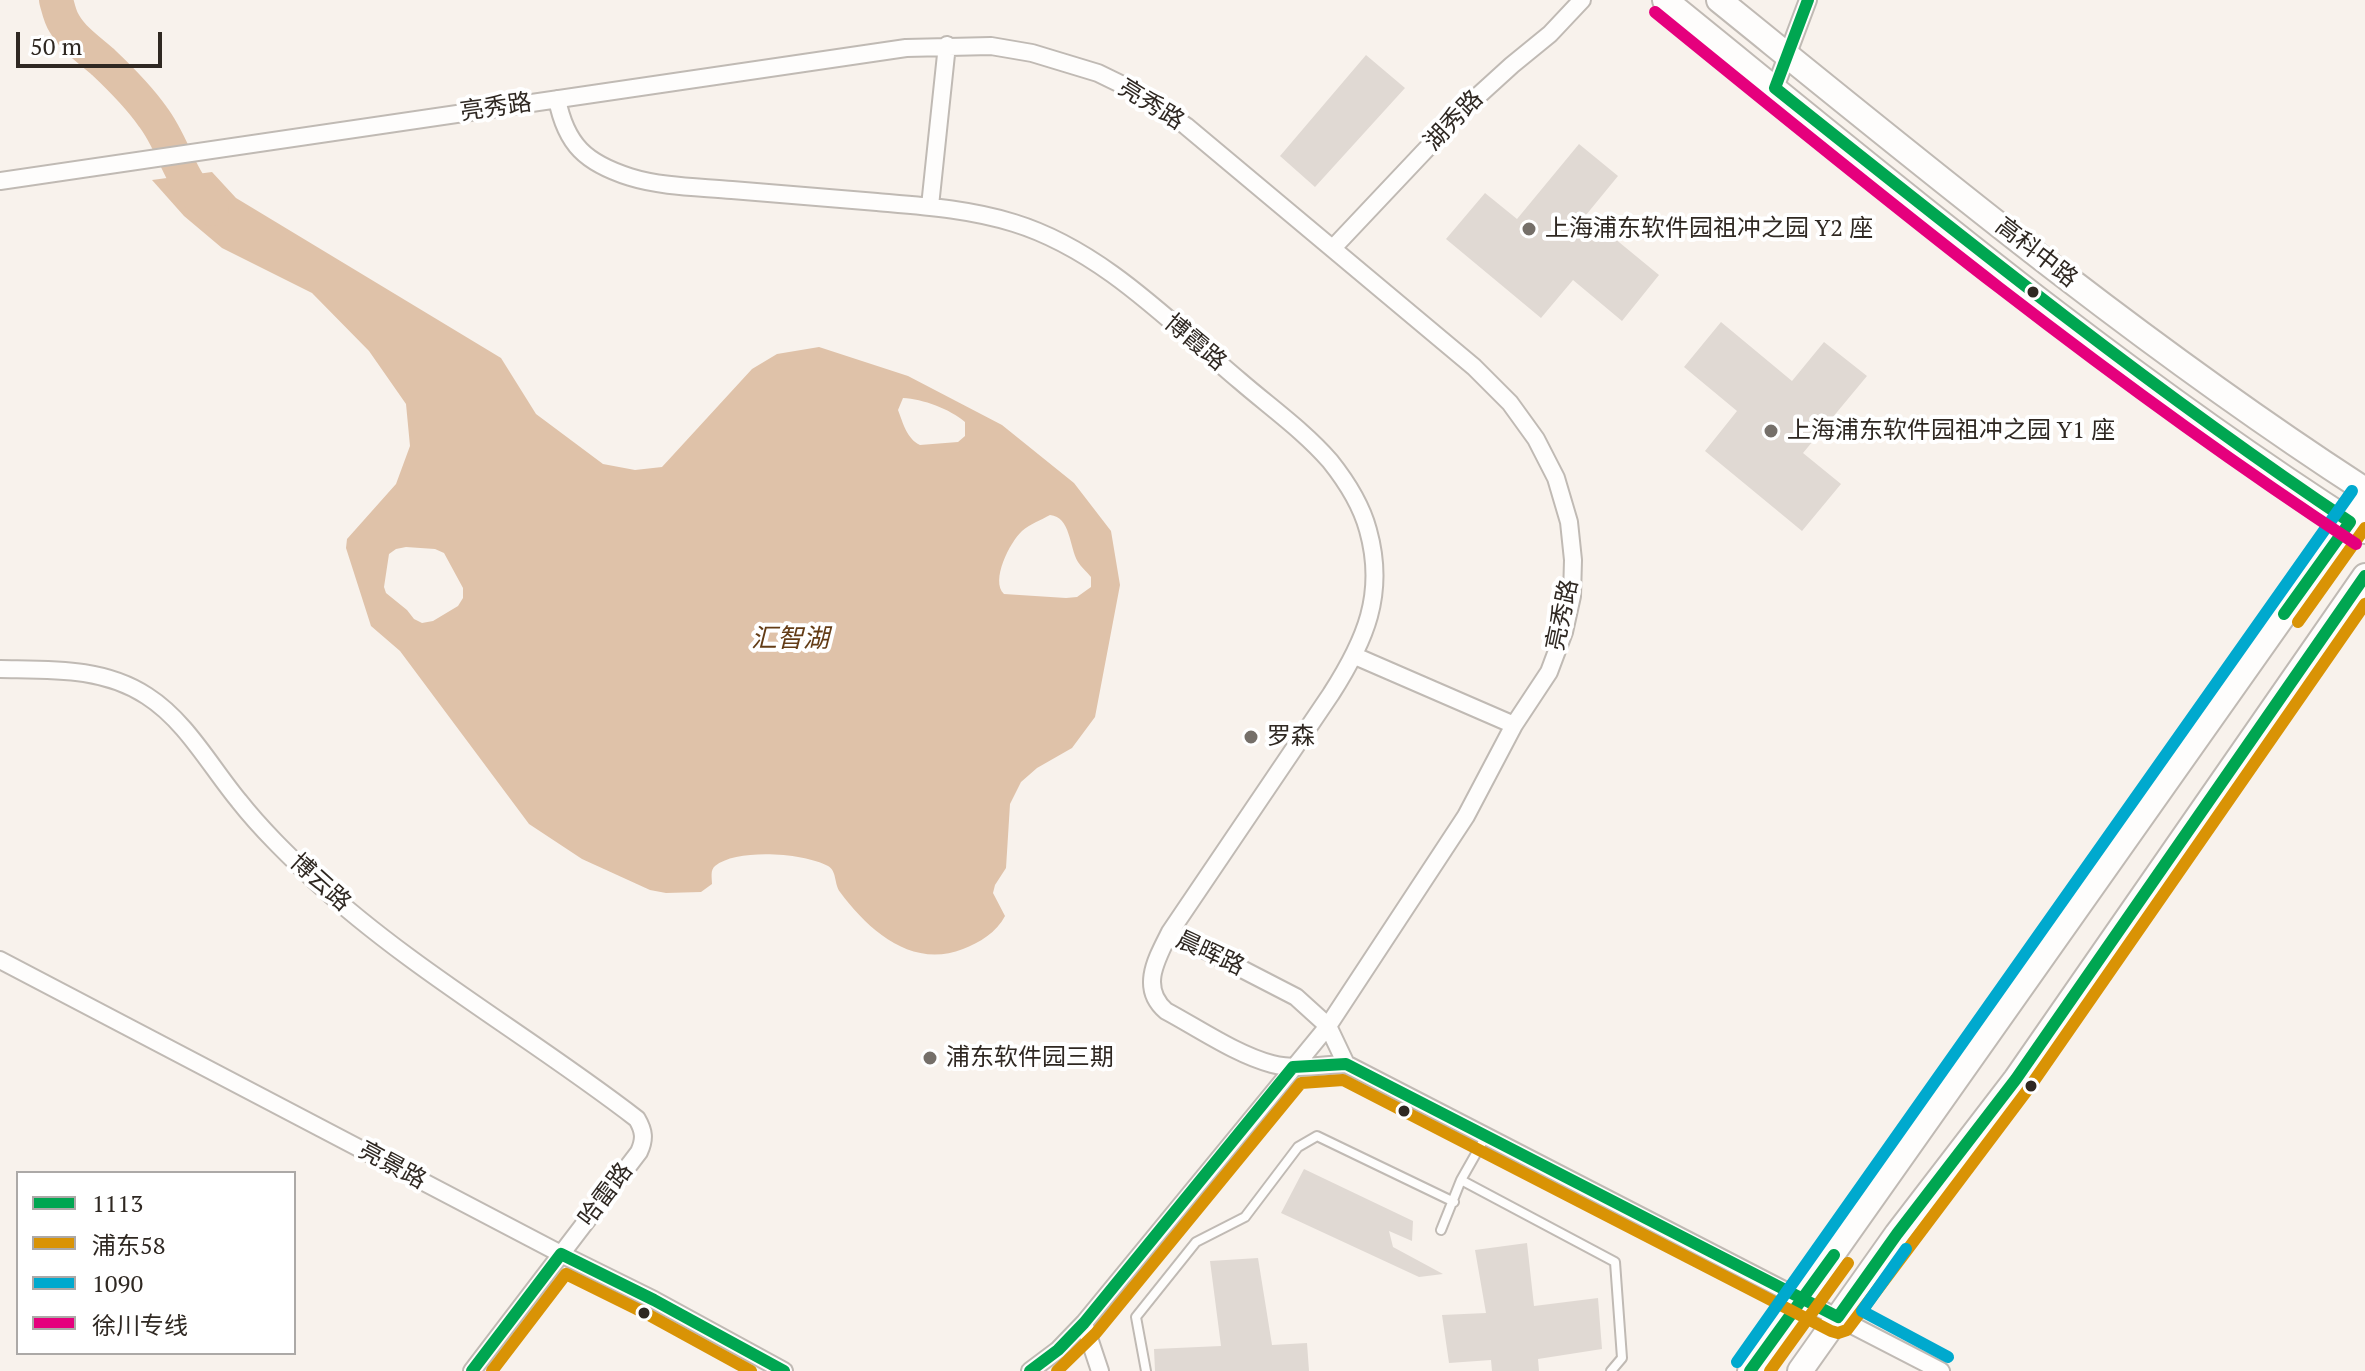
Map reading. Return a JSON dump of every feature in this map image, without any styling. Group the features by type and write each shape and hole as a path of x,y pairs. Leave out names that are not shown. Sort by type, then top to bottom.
{"main road":[{"name":"高科中路","path":"1665,0 2130,369 2259,463 2357,526"},
{"name":"高科中路","path":"1719,0 2067,277 2279,434 2365,490"},
{"path":"1750,1371 2357,526 2365,500"},
{"path":"1800,1371 1897,1234 2016,1079 2365,576"}],"street":[{"name":"湖秀路","path":"1333,248 1492,82 1550,34 1582,0"},
{"path":"1775,88 1808,0"},
{"path":"930,206 947,45"},
{"name":"亮秀路","path":"0,181 906,48 991,46 1032,53 1098,73 1135,91 1186,126 1474,367 1510,403 1536,439 1556,478 1569,522 1573,560 1572,596 1564,632 1549,672 1514,725 1466,816 1328,1026"},
{"name":"博霞路","path":"557,99 561,121 575,146 590,159 631,177 703,187 930,206 1014,223 1066,244 1091,260 1185,335 1311,442 1329,461 1359,506 1373,554 1373,604 1366,631 1355,656 1170,932"},
{"path":"1355,656 1514,725"},
{"name":"博云路","path":"0,669 59,670 99,675 133,688 158,703 183,728 241,804 317,883 417,962 628,1111 643,1129"},
{"name":"晨晖路","path":"1170,932 1296,997 1328,1026 1346,1064 1293,1067 1256,1059 1166,1011 1155,1002 1151,986 1154,967 1170,932"},
{"name":"亮景路","path":"0,960 654,1300 784,1371"},
{"path":"1030,1371 1058,1350 1084,1323 1328,1026"},
{"path":"1346,1064 1941,1371"},
{"name":"哈雷路","path":"472,1371 639,1152 644,1141 643,1129"},
{"path":"1084,1323 1100,1371"}],"lane":[{"path":"1146,1371 1136,1317 1196,1242 1245,1217 1298,1147 1317,1136 1454,1202"},
{"path":"1441,1230 1461,1180 1486,1136"},
{"path":"1461,1180 1615,1262 1622,1358 1611,1371"}],"water":[{"name":"汇智湖","path":"212,172 236,198 501,358 536,414 603,464 635,470 662,467 752,369 777,354 819,347 908,376 1002,425 1074,483 1111,531 1120,585 1095,717 1072,748 1037,768 1021,782 1010,804 1006,868 993,893 1005,916 997,927 963,949 944,954 926,954 893,943 878,932 840,892 831,868 817,862 771,854 739,857 715,866 712,884 701,892 666,893 650,890 582,859 529,824 400,651 371,626 346,548 347,539 396,484 410,446 406,404 369,351 312,293 222,248 184,216 152,180","holes":["903,398 952,413 965,422 965,436 958,442 920,445 906,430 898,410","1050,515 1062,521 1078,562 1091,577 1091,587 1077,597 1066,598 1004,594 999,580 1007,552 1022,531","396,549 435,549 444,553 463,588 463,598 458,606 433,621 422,623 414,619 386,593 384,587 389,554"]}],"building":[{"path":"1366,55 1405,88 1315,187 1280,156"},
{"name":"上海浦东软件园祖冲之园 Y2 座","path":"1579,144 1618,176 1586,215 1659,275 1622,321 1573,280 1541,318 1446,239 1485,193 1517,219"},
{"name":"上海浦东软件园祖冲之园 Y1 座","path":"1721,322 1792,381 1824,342 1867,376 1803,453 1841,484 1802,531 1705,451 1737,411 1684,367"},
{"path":"1304,1169 1413,1221 1412,1241 1389,1231 1393,1247 1443,1274 1419,1277 1281,1213"},
{"path":"1527,1243 1534,1306 1598,1298 1602,1349 1538,1359 1539,1371 1492,1371 1491,1360 1449,1363 1442,1315 1486,1313 1475,1250"},
{"path":"1258,1258 1272,1345 1307,1343 1309,1371 1155,1371 1154,1349 1221,1346 1210,1261"}],"waterway":[{"path":"56,0 68,29 142,102 161,129 185,178 212,209"}],"transit line":[{"name":"1113","path":"1808,0 1775,88 2130,365 2350,522 2284,614"},
{"name":"徐川专线","path":"1655,12 1912,220 2086,354 2265,483 2356,544"},
{"name":"1090","path":"1737,1362 2352,491"},
{"name":"浦东58","path":"2298,622 2365,528"},
{"name":"1113","path":"1030,1371 1058,1350 1084,1323 1293,1067 1346,1064 1838,1317 1897,1234 2016,1079 2365,576"},
{"name":"浦东58","path":"1057,1371 1096,1333 1301,1083 1343,1080 1831,1331 1838,1333 1847,1330 2029,1088 2365,604"},
{"name":"1090","path":"1906,1249 1862,1311 1948,1357"},
{"name":"1113","path":"472,1371 561,1254 654,1300 784,1371"},
{"name":"1113","path":"1750,1371 1834,1255"},
{"name":"浦东58","path":"1770,1371 1848,1263"},
{"name":"浦东58","path":"492,1371 566,1274 751,1371"}],"place":[{"name":"上海浦东软件园祖冲之园 Y2 座","path":"1529,229"},
{"name":"上海浦东软件园祖冲之园 Y1 座","path":"1771,431"},
{"name":"罗森","path":"1251,737"},
{"name":"浦东软件园三期","path":"930,1058"}]}
